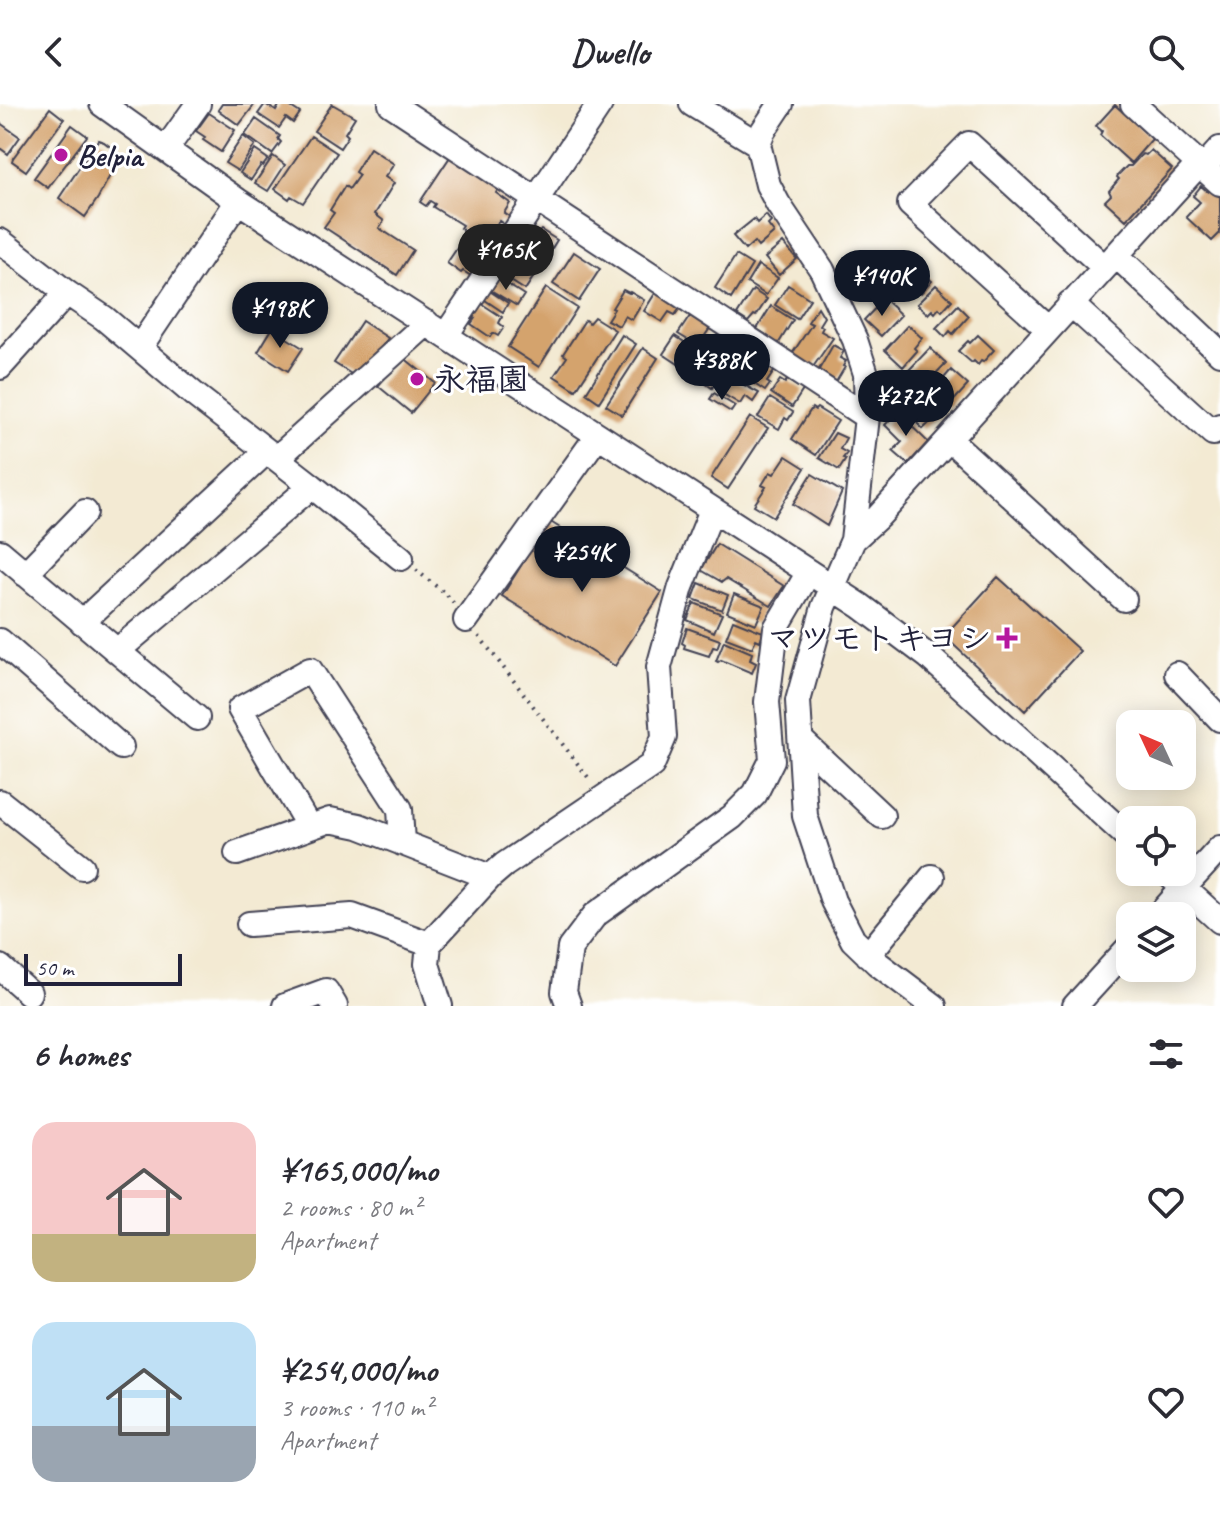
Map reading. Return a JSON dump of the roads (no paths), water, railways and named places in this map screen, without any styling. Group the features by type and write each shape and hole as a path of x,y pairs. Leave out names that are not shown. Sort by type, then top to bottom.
{"street":[{"path":"102,104 238,201 861,606 929,657 1116,826"},
{"path":"166,149 198,104"},
{"path":"391,104 867,417"},
{"path":"82,622 272,455 437,329 536,199 600,104"},
{"path":"692,104 758,144"},
{"path":"781,104 758,144 768,185 822,270 855,340 866,374 867,417 853,540 824,607 798,701 805,816 833,901 853,940 934,1006"},
{"path":"1136,105 1207,172"},
{"path":"1048,329 910,204 969,144 1220,353"},
{"path":"853,540 878,517 1110,261 1207,172 1220,149"},
{"path":"140,347 238,201"},
{"path":"0,241 104,318 196,396 401,558"},
{"path":"0,367 67,293"},
{"path":"1070,303 1213,433 1220,426"},
{"path":"466,620 598,435"},
{"path":"949,439 1124,599"},
{"path":"117,651 312,486"},
{"path":"440,1006 427,964 429,944 504,865 652,765 664,737 659,667 681,587 712,510"},
{"path":"25,574 85,512"},
{"path":"0,552 197,718"},
{"path":"569,1006 564,992 570,948 595,915 732,817 755,794 772,760 767,702 776,628 809,572"},
{"path":"0,641 121,747"},
{"path":"309,827 240,709 310,670 400,809 402,843"},
{"path":"1177,674 1220,719"},
{"path":"801,740 882,816"},
{"path":"0,802 82,867"},
{"path":"237,853 330,820 359,826 490,877"},
{"path":"1196,865 1220,848"},
{"path":"868,955 932,877"},
{"path":"1182,886 1220,921"},
{"path":"249,924 352,916 429,944"},
{"path":"1075,1006 1116,961"},
{"path":"0,967 29,993"},
{"path":"285,1006 326,991 335,1006"}],"place":[{"name":"Belpia","path":"61,155"},
{"name":"永福園","path":"417,379"},
{"name":"マツモトキヨシ","path":"1007,638"}]}
